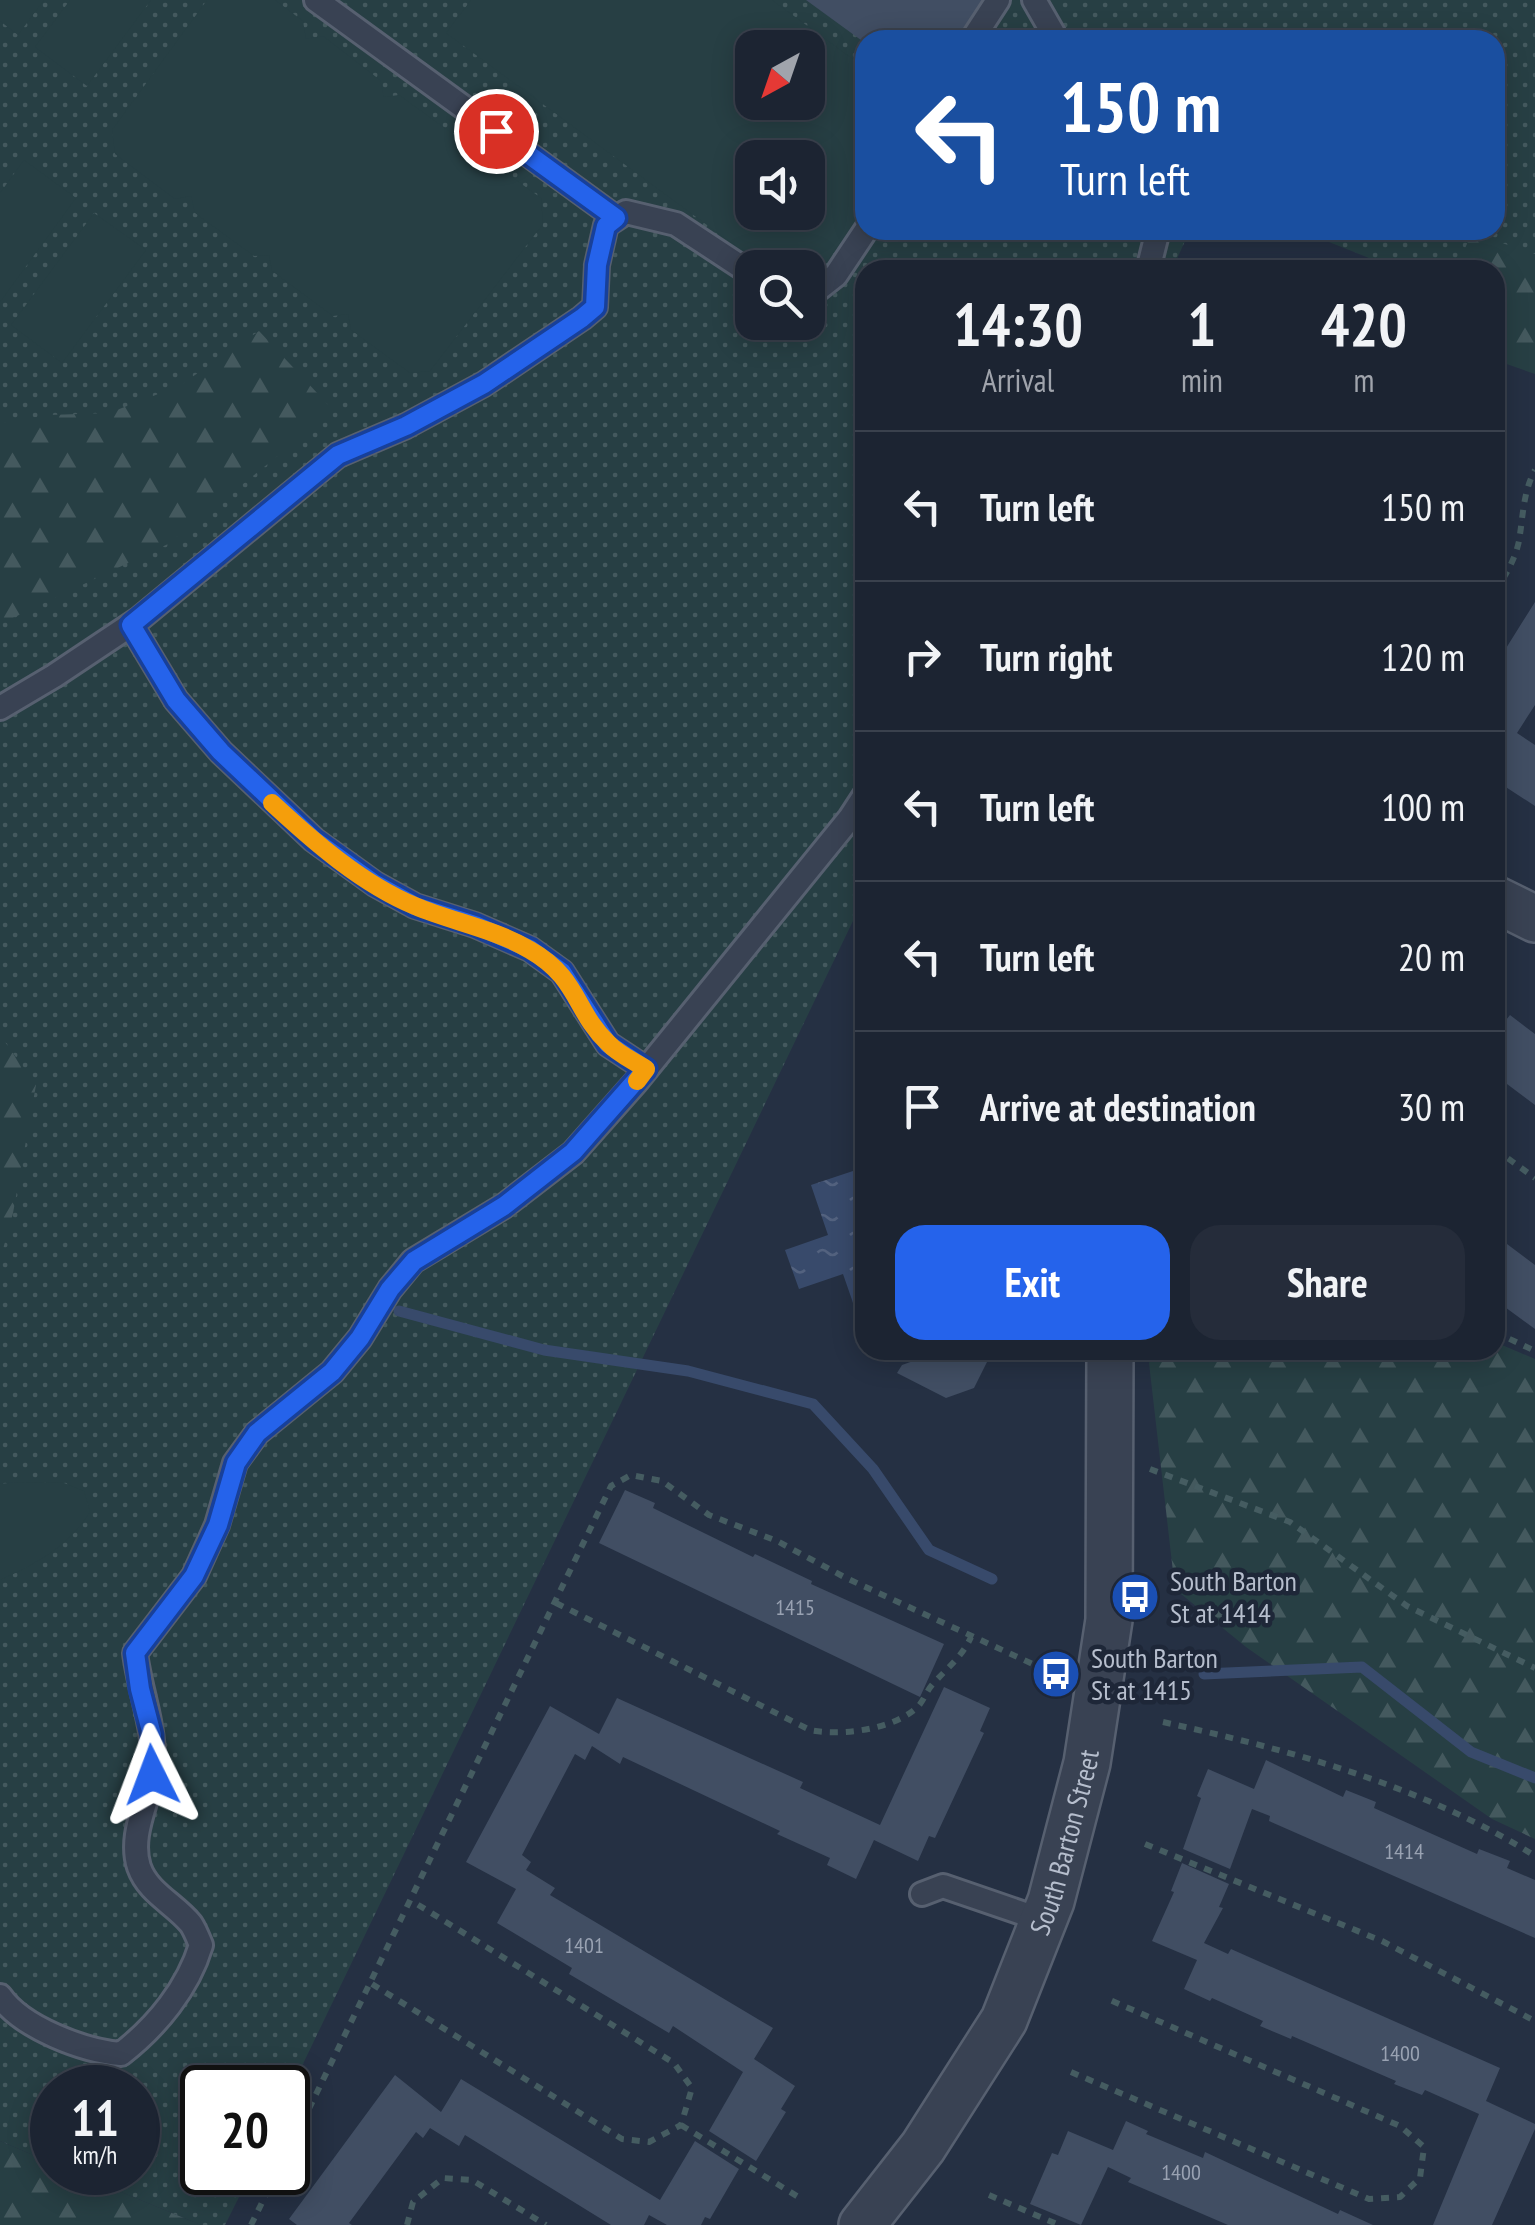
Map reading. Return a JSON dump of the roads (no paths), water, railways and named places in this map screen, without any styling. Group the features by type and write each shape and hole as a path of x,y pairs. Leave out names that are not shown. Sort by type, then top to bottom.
{"street":[{"path":"1505,904 1535,920"},
{"name":"South Barton Street","path":"862,2225 923,2147 1004,2020 1045,1921 1087,1763 1108,1620 1110,1360"}],"lane":[{"path":"316,0 616,218"},
{"path":"978,30 998,0"},
{"path":"1034,0 1051,30"},
{"path":"0,708 131,625 338,455 406,426 484,384 582,318 595,307 603,238 606,226 616,218 626,212 676,224 735,263"},
{"path":"825,284 836,275 859,240"},
{"path":"131,625 176,700 221,752 314,840 375,884 415,906 475,925 530,949 562,972 608,1044 646,1069"},
{"path":"0,1996 9,2009 42,2028 94,2052 122,2054 146,2035 193,1972 201,1945 192,1924 153,1889 138,1865 138,1825 152,1775 152,1735 135,1653 194,1576 218,1525 236,1463 257,1433 332,1372 414,1261 504,1206 573,1152 646,1069 855,810"},
{"path":"922,1894 942,1886 1045,1921"}],"water":[{"path":"855,1170 855,1308 843,1274 799,1289 785,1250 828,1235 811,1185"}],"waterway":[{"path":"399,1311 544,1350 688,1371 813,1404 873,1469 929,1550 992,1579"},
{"path":"1204,1674 1362,1667 1471,1752 1535,1778"}],"place":[{"name":"South Barton St at 1414","path":"1135,1597"},
{"name":"South Barton St at 1415","path":"1056,1674"}]}
